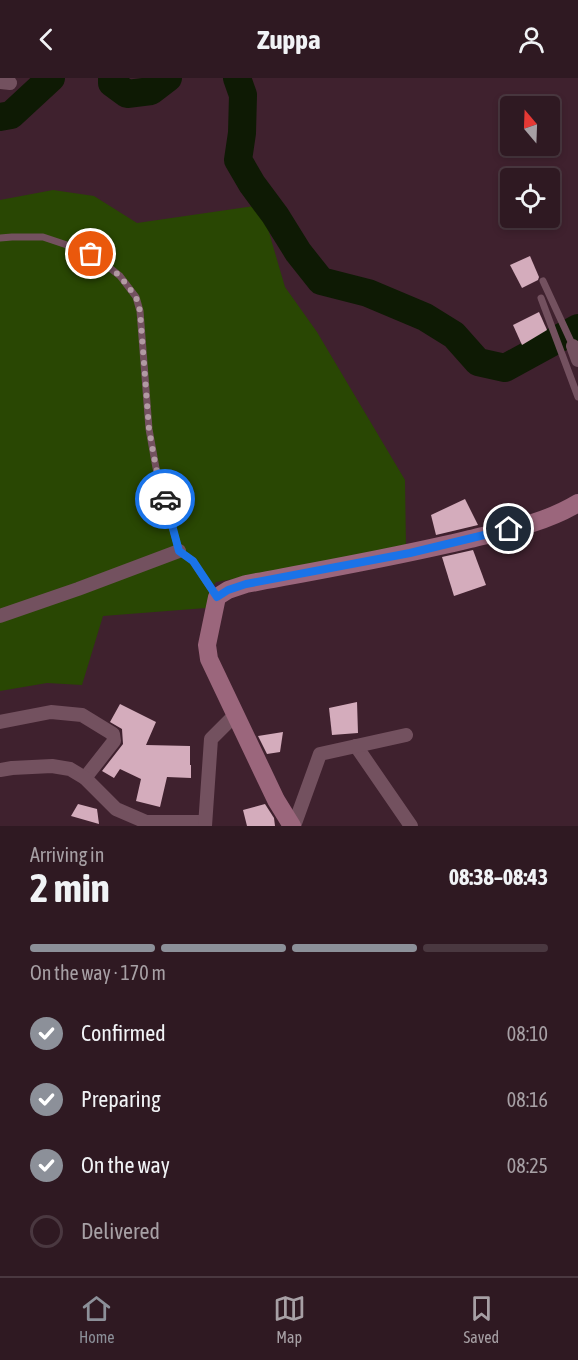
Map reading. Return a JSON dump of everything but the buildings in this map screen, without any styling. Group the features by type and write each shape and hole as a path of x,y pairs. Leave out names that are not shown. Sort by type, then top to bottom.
{"street":[{"path":"293,826 276,800 209,659 207,645 217,597 228,590 246,584 410,553 529,524 562,512 578,503"},
{"path":"0,615 179,551"},
{"path":"0,722 51,712 82,715 113,734 114,741 85,778"},
{"path":"0,770 52,766 70,769 85,778 116,809 146,822 204,824 211,739 235,716"},
{"path":"293,826 320,754 406,735"},
{"path":"356,746 411,826"}],"lane":[{"path":"0,238 43,237 91,254 120,276 136,297 140,311 149,429 154,459 179,551 193,561 217,597"},
{"path":"543,281 575,353"},
{"path":"541,298 578,397"}],"green space":[{"path":"53,190 94,196 137,223 261,205 285,287 317,332 405,480 406,549 216,582 209,592 206,608 103,616 82,685 47,683 0,691 0,200"}],"waterway":[{"path":"0,117 11,115 51,78"},
{"path":"112,78 112,83 127,94 151,91 168,78"},
{"path":"237,78 243,95 242,133 238,160 298,252 321,281 368,293 425,317 454,335 478,362 505,368 578,328"}],"way so far":[{"path":"91,254 120,276 136,297 140,311 149,429 156,468 165,499"}],"route":[{"path":"165,499 179,551 193,561 217,597 228,590 246,584 410,553 509,529"}]}
